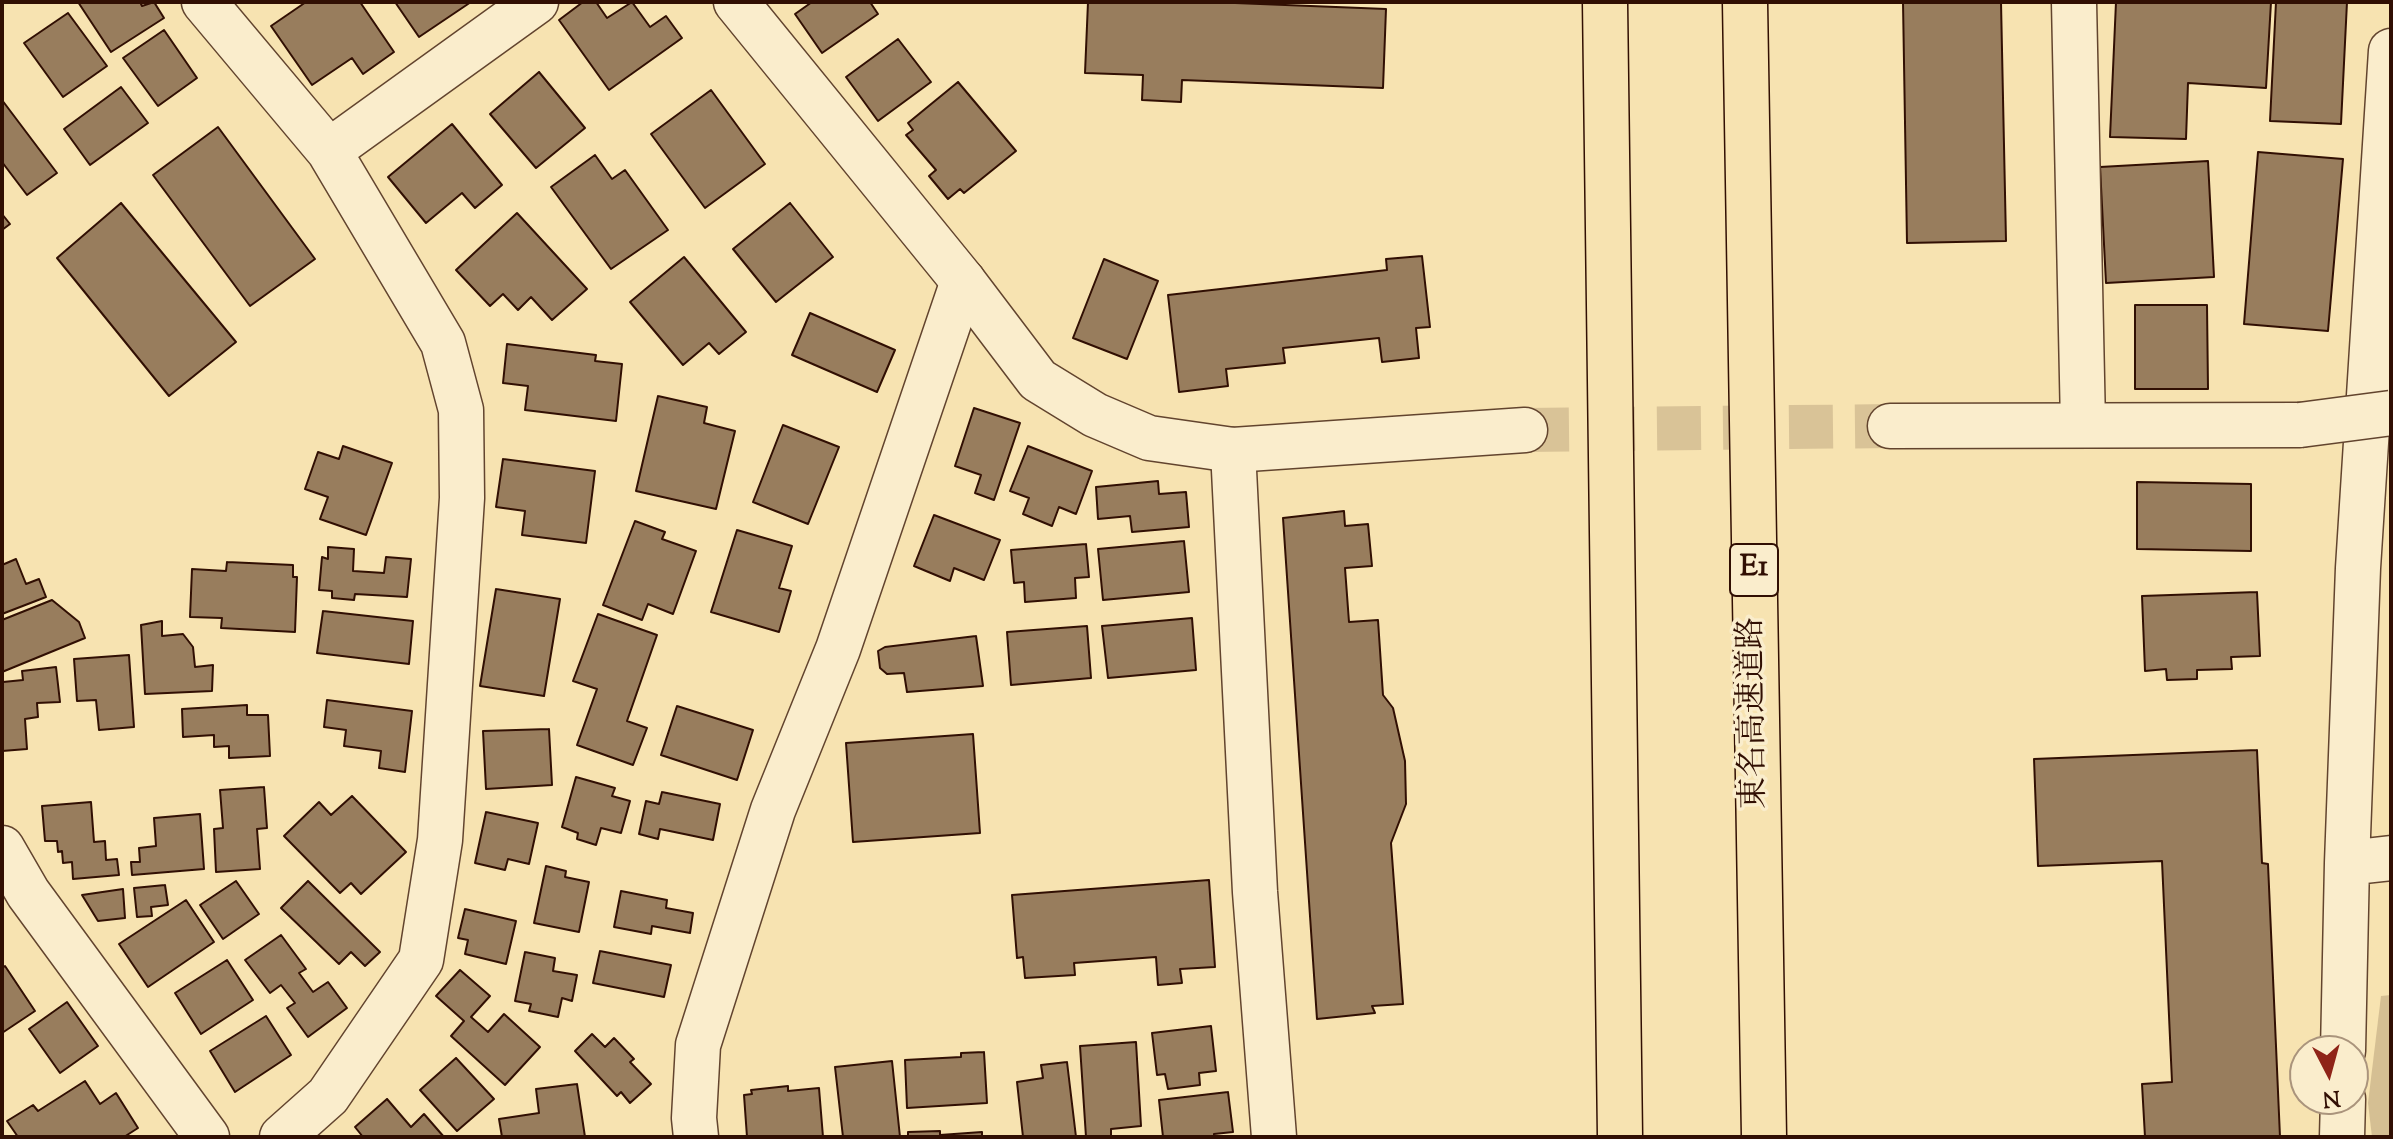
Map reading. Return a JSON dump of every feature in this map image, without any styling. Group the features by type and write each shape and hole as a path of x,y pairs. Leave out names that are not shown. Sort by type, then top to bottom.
{"highway":[{"path":"1605,2 1620,1137"},
{"name":"東名高速道路","path":"1745,2 1764,1137"}],"street":[{"path":"204,2 329,151 443,343 461,410 462,498 440,840 421,960 328,1096 282,1137"},
{"path":"329,151 536,2"},
{"path":"736,2 963,281 1038,380 1095,415 1149,438 1233,450 1525,430"},
{"path":"2074,2 2083,425"},
{"path":"2343,1035 2358,568 2391,51"},
{"path":"696,1137 694,1118 698,1045 773,810 838,649 963,281"},
{"path":"1890,426 2300,425 2391,413"},
{"path":"1233,450 1255,892 1274,1137"},
{"path":"2,848 28,893 207,1137"},
{"path":"2347,863 2391,858"},
{"path":"2342,1137 2343,1115"}],"shaded area":[{"path":"2391,995 2391,1137 2372,1137 2369,1112 2381,996"}],"building":[{"path":"78,2 140,2 142,6 154,2 164,18 111,52"},
{"path":"306,2 360,2 394,52 363,74 352,58 312,85 271,26"},
{"path":"395,2 471,2 419,37"},
{"path":"583,2 596,2 607,18 632,2 650,27 666,16 682,38 609,90 559,20"},
{"path":"812,2 870,2 878,14 822,53 795,14"},
{"path":"1088,2 1210,2 1386,9 1383,88 1182,80 1181,102 1142,100 1143,75 1085,73"},
{"path":"1903,2 2001,2 2006,241 1907,243"},
{"path":"2116,2 2271,2 2266,88 2188,83 2186,139 2110,137"},
{"path":"2276,2 2347,2 2341,124 2270,121"},
{"path":"68,13 107,66 63,97 24,43"},
{"path":"164,30 197,78 158,106 123,58"},
{"path":"898,39 931,82 878,121 846,77"},
{"path":"539,72 585,128 536,168 490,114"},
{"path":"958,82 1016,151 964,193 960,189 948,199 929,176 936,170 906,135 913,130 908,123"},
{"path":"121,87 148,123 90,165 64,129"},
{"path":"711,90 765,164 705,208 651,134"},
{"path":"2,100 57,173 27,195 2,162"},
{"path":"452,124 502,185 475,208 462,193 426,223 388,177"},
{"path":"218,127 315,259 250,306 153,175"},
{"path":"2258,152 2343,159 2328,331 2244,324"},
{"path":"595,155 612,179 625,170 668,230 611,269 551,187"},
{"path":"2208,161 2214,277 2106,283 2100,167"},
{"path":"121,203 236,342 169,396 57,258"},
{"path":"790,203 833,257 776,302 733,249"},
{"path":"517,213 587,289 552,320 531,297 518,310 503,294 490,306 456,270"},
{"path":"2,214 10,224 2,230"},
{"path":"1422,256 1430,327 1416,328 1419,358 1382,362 1379,338 1283,348 1285,363 1226,369 1228,386 1179,392 1168,295 1387,270 1386,259"},
{"path":"684,257 746,332 719,354 709,343 683,365 630,302"},
{"path":"1104,259 1158,281 1127,359 1073,338"},
{"path":"2135,305 2207,305 2208,389 2135,389"},
{"path":"810,313 895,350 877,392 792,355"},
{"path":"507,344 596,355 595,361 622,364 616,421 525,410 528,386 503,383"},
{"path":"658,396 707,407 704,423 735,431 716,509 636,491"},
{"path":"974,408 1020,423 994,500 975,493 981,475 955,466"},
{"path":"783,425 839,447 808,524 753,502"},
{"path":"343,446 392,463 366,535 320,519 328,497 305,489 318,452 339,459"},
{"path":"1028,446 1092,471 1076,514 1059,507 1052,526 1023,514 1029,498 1010,491"},
{"path":"503,459 595,471 586,543 522,535 525,511 496,507"},
{"path":"1158,481 1159,494 1186,492 1189,527 1132,532 1130,516 1098,519 1096,487"},
{"path":"2137,482 2251,484 2251,551 2137,549"},
{"path":"1344,511 1345,526 1368,524 1372,566 1345,568 1349,622 1378,620 1383,695 1393,708 1405,761 1406,804 1391,843 1403,1004 1372,1006 1375,1013 1317,1019 1283,518"},
{"path":"934,515 1000,540 984,580 954,568 950,581 914,566"},
{"path":"635,521 665,532 662,539 696,551 673,614 648,604 642,620 603,605"},
{"path":"737,530 792,546 779,588 791,591 779,632 711,612"},
{"path":"1184,541 1189,592 1103,600 1098,549"},
{"path":"1086,544 1089,577 1075,578 1076,598 1025,602 1024,582 1014,583 1011,550"},
{"path":"328,547 354,549 353,571 384,573 386,557 411,559 407,597 355,594 354,600 332,598 332,591 319,590 322,557 328,559"},
{"path":"16,559 26,584 39,579 46,597 2,614 2,565"},
{"path":"227,562 293,565 293,577 297,577 295,632 221,628 222,618 190,617 192,569 226,571"},
{"path":"496,589 560,599 544,696 480,686"},
{"path":"2257,592 2260,656 2231,657 2232,669 2197,670 2197,679 2167,680 2166,669 2145,671 2142,596"},
{"path":"52,600 79,622 85,638 2,672 2,620"},
{"path":"323,611 413,621 409,664 317,653"},
{"path":"598,614 657,635 627,721 647,728 633,765 577,745 597,689 573,681"},
{"path":"1192,618 1196,670 1108,678 1102,626"},
{"path":"162,621 162,636 183,634 193,647 195,667 213,665 212,691 145,694 141,625"},
{"path":"1087,626 1091,678 1011,685 1007,632"},
{"path":"976,636 983,686 907,692 904,673 887,674 880,668 878,651 885,647"},
{"path":"129,655 134,727 99,730 96,700 77,701 74,659"},
{"path":"56,667 60,702 37,703 38,717 25,719 27,749 2,751 3,682 23,680 22,671"},
{"path":"327,700 412,711 405,772 379,768 381,751 344,746 346,730 324,727"},
{"path":"247,705 247,715 268,715 270,756 229,758 229,746 214,747 214,735 183,737 182,709"},
{"path":"677,706 753,730 737,780 661,755"},
{"path":"549,729 552,785 486,789 483,731"},
{"path":"973,734 980,833 853,842 846,743"},
{"path":"2257,750 2262,863 2268,864 2280,1137 2145,1137 2142,1084 2172,1082 2162,861 2038,866 2034,759"},
{"path":"576,777 615,788 612,796 630,801 621,833 601,828 596,845 577,839 578,833 562,827"},
{"path":"264,787 267,828 257,829 260,869 216,872 214,829 223,828 220,790"},
{"path":"662,792 720,804 713,840 660,829 658,839 639,834 646,801 659,804"},
{"path":"352,796 406,852 361,894 351,883 340,893 284,836 319,802 331,815"},
{"path":"91,802 94,842 105,841 106,860 117,859 119,875 73,879 72,862 63,863 57,841 45,841 42,806"},
{"path":"486,812 538,823 529,864 508,859 505,870 475,863"},
{"path":"200,814 204,869 132,875 131,862 140,862 139,848 156,846 154,818"},
{"path":"546,866 566,871 565,877 589,882 579,932 534,923"},
{"path":"1209,880 1215,967 1180,969 1182,983 1158,985 1156,957 1074,963 1075,975 1025,978 1023,957 1017,958 1012,895"},
{"path":"236,881 259,914 223,939 200,905"},
{"path":"308,881 380,952 365,966 351,952 339,964 281,908"},
{"path":"165,885 168,905 151,907 152,916 137,917 134,888"},
{"path":"123,889 125,918 98,921 82,895"},
{"path":"621,891 667,900 666,908 693,913 690,933 652,926 651,934 614,927"},
{"path":"186,900 214,942 148,987 119,944"},
{"path":"465,909 516,921 506,964 465,954 468,940 458,938"},
{"path":"281,935 306,969 299,973 313,992 328,982 347,1008 308,1037 287,1008 295,1003 281,985 270,993 245,960"},
{"path":"600,951 671,965 664,997 593,983"},
{"path":"525,952 555,958 553,971 577,975 572,1001 562,998 558,1017 529,1011 531,1004 515,1001"},
{"path":"227,960 253,1000 201,1034 175,993"},
{"path":"5,966 35,1011 2,1033 2,968"},
{"path":"460,970 490,996 471,1017 488,1032 504,1014 540,1047 505,1085 451,1036 464,1021 436,996"},
{"path":"67,1002 98,1046 60,1073 29,1029"},
{"path":"266,1016 291,1055 235,1092 210,1051"},
{"path":"1211,1026 1216,1071 1199,1073 1200,1085 1168,1089 1165,1074 1157,1075 1152,1033"},
{"path":"592,1034 605,1047 614,1038 634,1059 630,1062 651,1084 630,1103 621,1092 617,1096 575,1051"},
{"path":"1136,1042 1141,1126 1111,1129 1111,1137 1086,1137 1080,1046"},
{"path":"984,1052 987,1103 907,1108 905,1060 961,1057 961,1053"},
{"path":"456,1058 494,1099 457,1131 420,1090"},
{"path":"892,1061 900,1137 843,1137 835,1067"},
{"path":"1067,1062 1076,1137 1023,1137 1017,1082 1043,1078 1041,1065"},
{"path":"85,1081 100,1104 116,1093 138,1128 124,1137 18,1137 7,1121 33,1105 38,1111"},
{"path":"577,1084 585,1137 502,1137 499,1119 539,1113 536,1089"},
{"path":"788,1086 788,1091 819,1088 823,1137 747,1137 744,1095 752,1094 751,1090"},
{"path":"1228,1092 1233,1132 1214,1134 1214,1137 1163,1137 1159,1100"},
{"path":"387,1099 411,1127 424,1114 444,1137 363,1137 355,1127"},
{"path":"940,1131 940,1135 982,1132 982,1137 908,1137 908,1132"}],"tunnel":[{"path":"1525,430 1890,426"}]}
